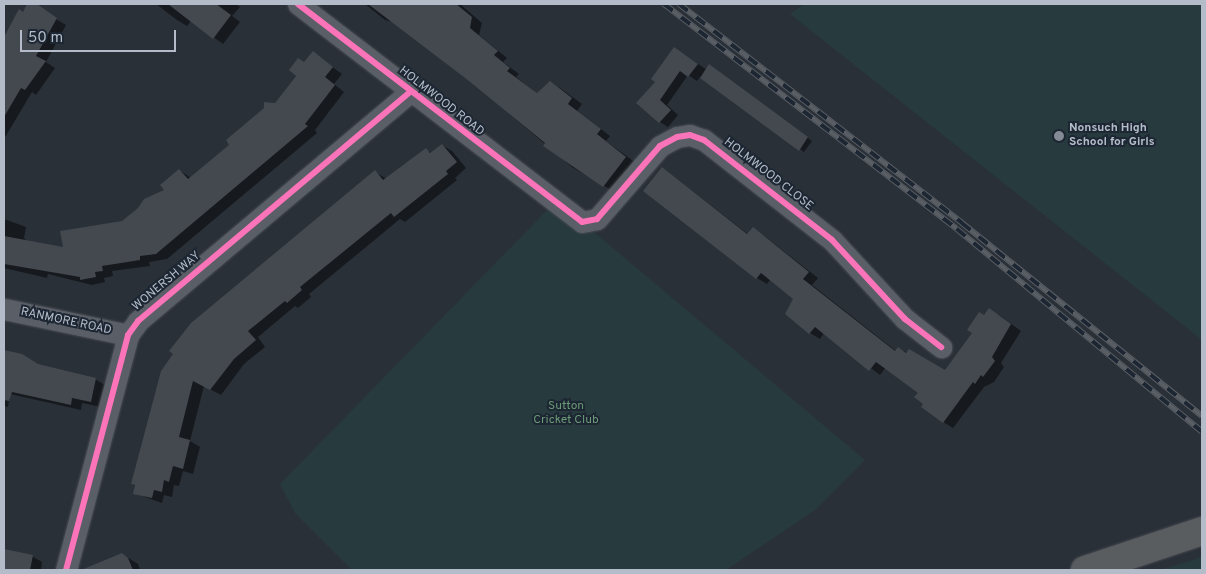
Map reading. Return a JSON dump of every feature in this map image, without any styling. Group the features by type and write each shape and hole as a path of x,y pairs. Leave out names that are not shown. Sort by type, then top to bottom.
{"highway":[{"path":"1085,570 1202,531"}],"street":[{"name":"HOLMWOOD ROAD","path":"298,4 572,217"},
{"name":"WONERSH WAY","path":"66,570 128,335 138,321 410,92"},
{"name":"HOLMWOOD CLOSE","path":"572,217 582,222 597,219 660,146 677,137 690,135 715,148 832,240 906,319 941,347"},
{"name":"RANMORE ROAD","path":"4,309 128,335"}],"green space":[{"name":"Nonsuch High School for Girls","path":"804,4 1202,4 1202,340 790,14"},
{"name":"Sutton Cricket Club","path":"554,203 582,222 865,460 815,510 726,570 352,570 295,513 280,484"},
{"path":"1202,556 1202,570 1159,570 1194,560"}],"building":[{"path":"27,4 37,4 57,18 36,56 46,61 25,90 21,88 4,117 4,37 19,9 23,12"},
{"path":"168,4 216,4 231,15 213,39"},
{"path":"368,4 456,4 472,17 470,28 498,51 494,55 510,68 507,71 537,93 550,81 572,98 568,104 601,129 597,134 626,157 603,187 543,146 545,143 469,81"},
{"path":"674,47 698,64 688,77 680,71 660,100 671,110 659,123 636,103 655,82 651,79"},
{"path":"313,51 333,67 325,77 335,85 305,124 308,126 156,254 140,256 140,260 102,266 103,271 95,272 96,277 80,280 80,277 4,264 4,236 63,247 60,231 122,221 138,208 144,199 164,190 160,185 179,169 188,179 229,145 226,140 264,108 264,102 275,103 296,76 289,70 298,58 304,62"},
{"path":"709,64 808,137 799,151 700,78"},
{"path":"442,144 457,162 446,171 448,174 394,217 391,213 300,287 302,290 287,303 285,301 248,331 256,340 234,359 210,390 193,381 179,437 190,440 183,469 173,466 169,482 164,480 162,492 154,490 152,498 133,494 135,485 131,484 161,371 173,354 169,351 191,323 375,170 383,180 426,148 430,153"},
{"path":"662,167 747,234 753,227 809,272 803,279 895,351 898,347 906,353 909,349 945,370 972,333 967,330 979,312 984,315 989,308 1011,324 992,357 995,361 983,377 981,375 975,384 973,382 943,423 921,407 923,404 914,397 918,393 876,362 869,371 815,327 809,334 785,314 793,299 761,273 756,279 643,191"},
{"path":"4,350 22,354 38,364 96,378 91,402 72,398 71,405 12,392 9,401 4,400"},
{"path":"4,549 33,555 30,570 4,570"},
{"path":"122,553 128,558 133,570 81,570"}],"railway":[{"path":"664,4 957,229 1202,432"},
{"path":"679,4 962,223 1202,416"}],"cycle path":[{"path":"298,4 582,222 597,219 660,146 677,137 690,135 704,140 832,240 905,319 941,347"},
{"path":"66,570 128,335 138,321 410,92"}],"place":[{"name":"Nonsuch High School for Girls","path":"1059,136"}]}
